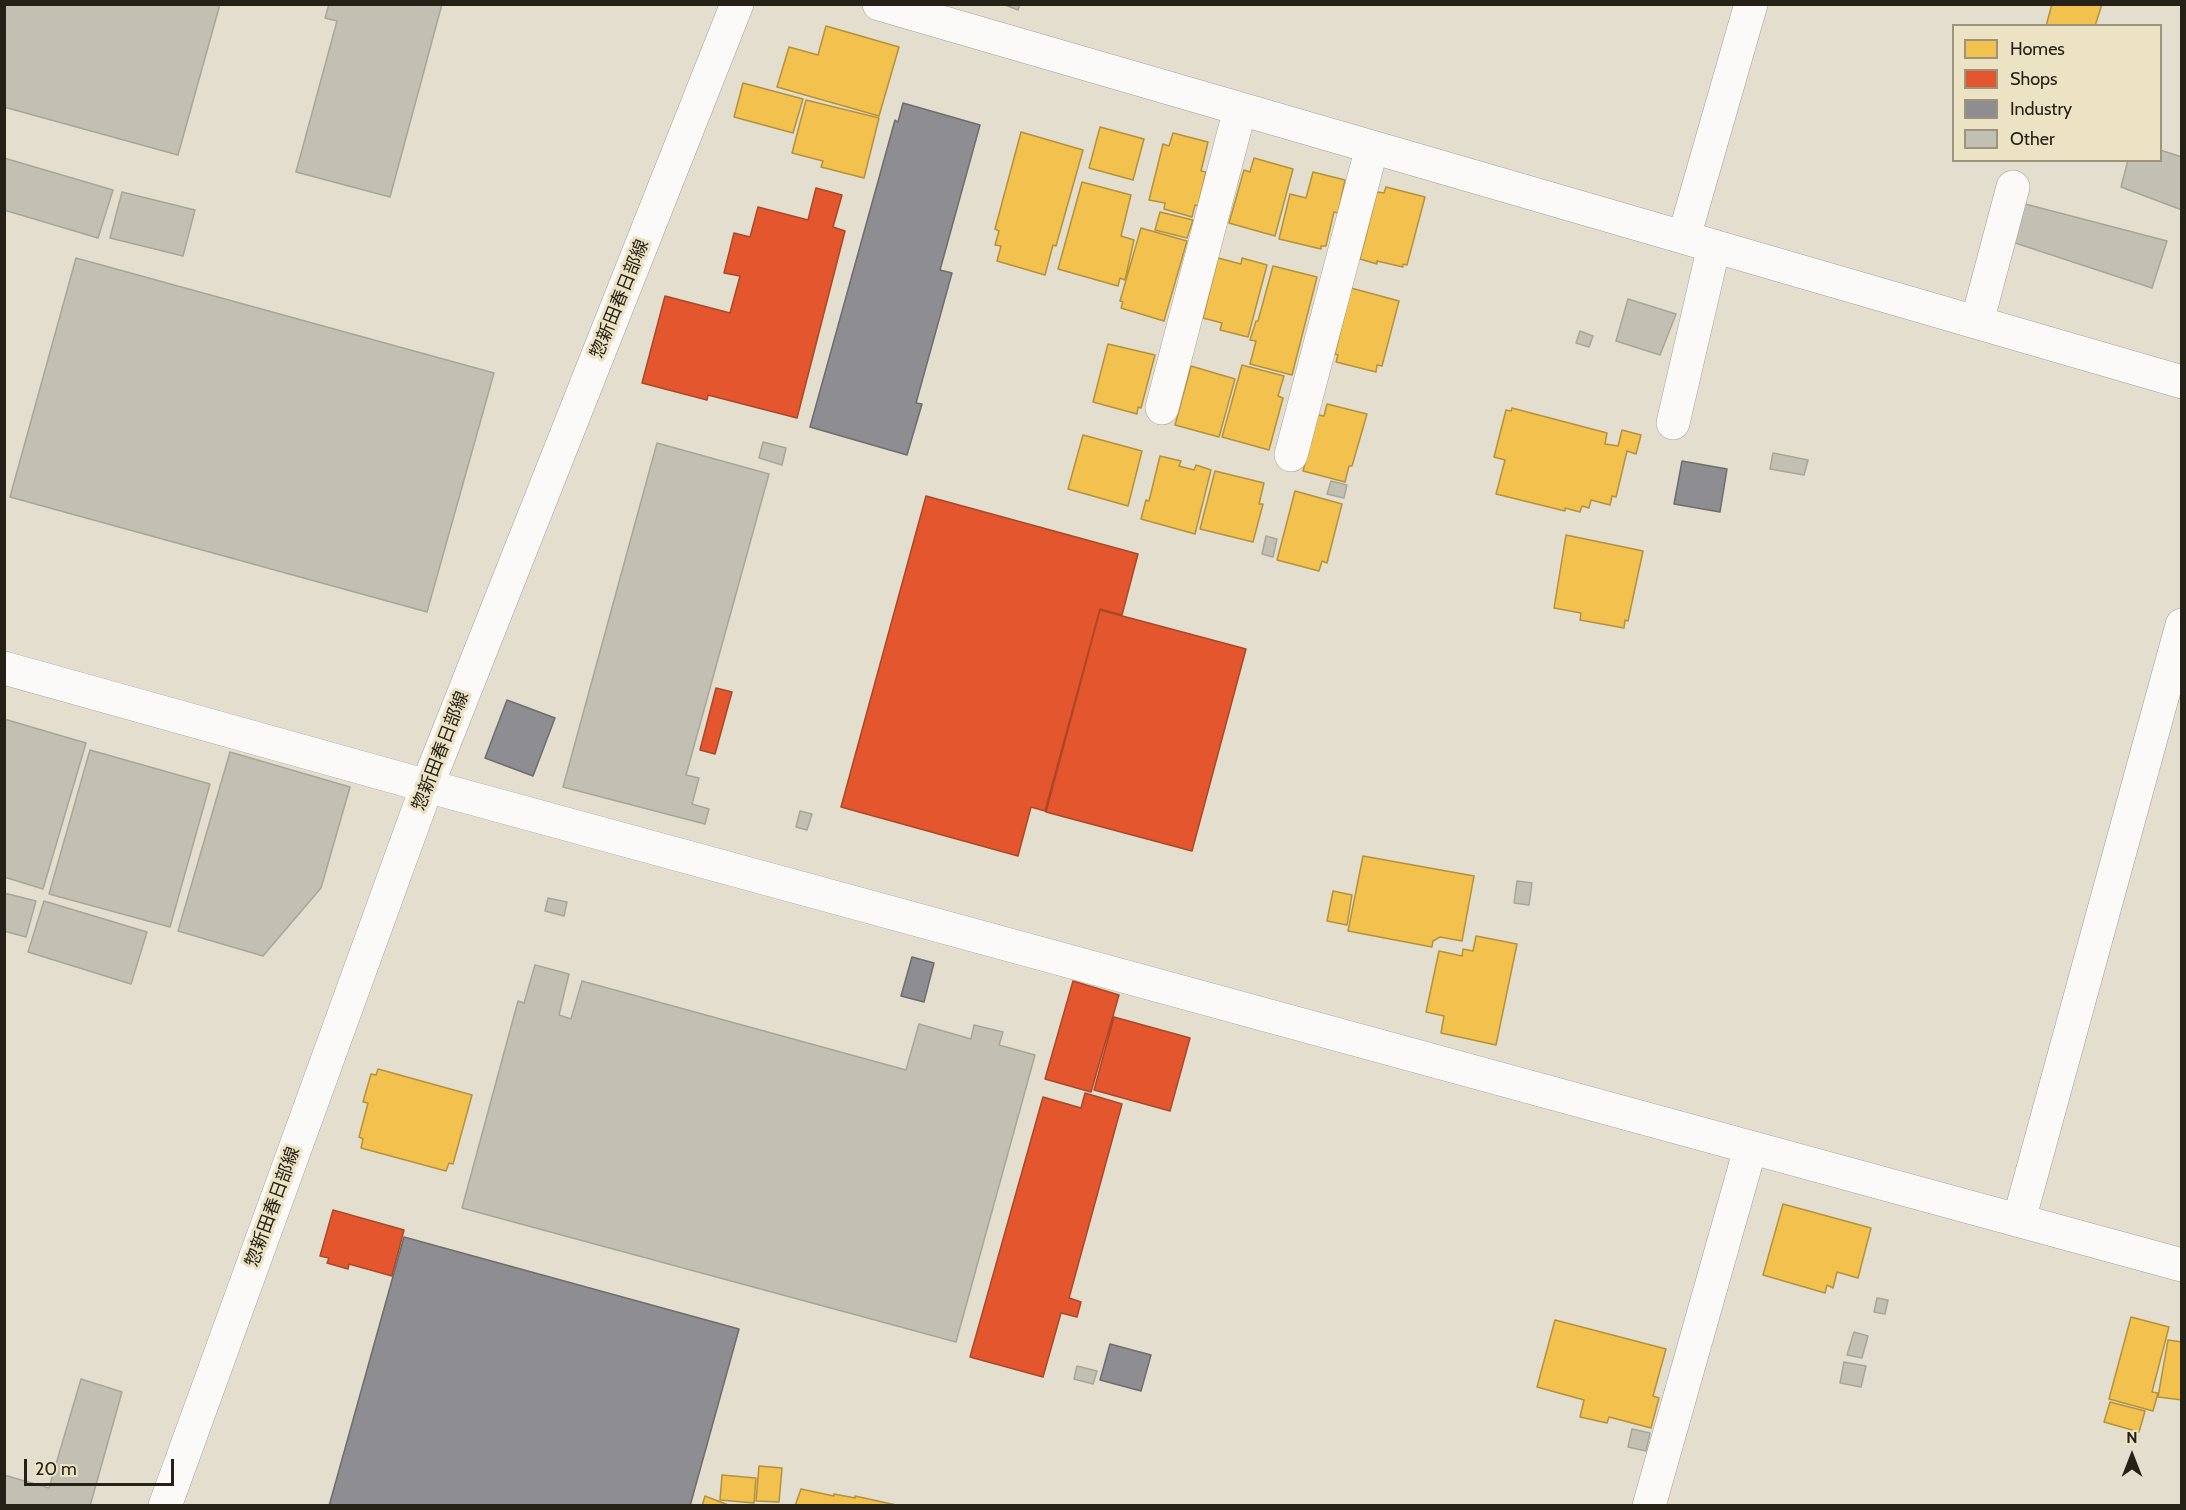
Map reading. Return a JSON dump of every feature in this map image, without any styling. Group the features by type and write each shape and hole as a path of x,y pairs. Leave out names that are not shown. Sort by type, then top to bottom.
{"street":[{"name":"惣新田春日部線","path":"165,1506 427,786 737,4"},
{"path":"879,4 2181,382"},
{"path":"1673,423 1699,242 1751,4"},
{"path":"1162,408 1240,109"},
{"path":"1291,454 1372,147"},
{"path":"1977,322 2013,187"},
{"path":"2019,1220 2181,625"},
{"path":"4,668 1750,1149 2181,1265"},
{"path":"1649,1506 1750,1149"}],"building: Homes":[{"path":"2052,4 2102,4 2096,24 2047,24"},
{"path":"826,26 899,47 879,116 777,87 789,47 818,55"},
{"path":"743,83 803,99 793,133 734,117"},
{"path":"806,100 879,118 864,178 821,167 823,161 792,153"},
{"path":"1100,127 1144,139 1133,180 1089,168"},
{"path":"1021,132 1083,150 1056,246 1053,245 1045,275 997,261 1001,246 995,245 999,231 995,229"},
{"path":"1173,133 1208,142 1201,171 1206,172 1198,206 1195,205 1192,217 1164,209 1165,203 1149,200 1163,144 1169,146"},
{"path":"1254,158 1293,169 1275,236 1229,223 1244,170 1250,172"},
{"path":"1313,172 1345,180 1338,213 1334,212 1326,246 1321,246 1321,249 1279,239 1290,194 1306,198"},
{"path":"1082,182 1131,195 1121,236 1134,240 1125,280 1120,278 1118,286 1058,269"},
{"path":"1386,187 1425,197 1407,265 1403,264 1403,267 1377,261 1377,264 1360,259 1377,192 1384,193"},
{"path":"1160,212 1193,220 1187,238 1155,230"},
{"path":"1141,228 1187,241 1164,321 1121,308 1123,302 1120,301"},
{"path":"1218,258 1241,264 1242,258 1267,265 1248,337 1220,330 1222,323 1203,318"},
{"path":"1273,266 1317,277 1292,375 1250,364 1256,341 1250,340 1256,321 1258,321"},
{"path":"1351,288 1399,301 1382,366 1377,365 1376,372 1336,362 1338,355 1335,354"},
{"path":"1108,344 1155,355 1141,408 1138,407 1137,414 1093,402"},
{"path":"1242,365 1284,376 1278,396 1283,398 1269,450 1222,437"},
{"path":"1191,366 1235,379 1219,437 1175,425"},
{"path":"1327,404 1367,414 1345,482 1303,471 1318,415 1324,416"},
{"path":"1512,408 1607,433 1605,444 1618,446 1622,430 1641,435 1636,454 1627,451 1616,497 1612,496 1610,505 1591,500 1589,508 1582,506 1580,512 1565,508 1565,511 1496,494 1505,460 1494,457 1506,410 1511,411"},
{"path":"1083,435 1142,451 1128,506 1068,489"},
{"path":"1160,456 1181,461 1179,466 1194,470 1196,465 1211,470 1195,534 1141,519 1146,500 1149,501"},
{"path":"1215,471 1264,483 1259,504 1263,504 1253,542 1200,529"},
{"path":"1295,491 1342,504 1327,563 1322,561 1319,571 1277,560"},
{"path":"1566,535 1643,551 1628,621 1625,620 1624,628 1580,620 1581,613 1554,608"},
{"path":"1363,856 1474,876 1462,941 1440,937 1433,941 1432,947 1348,931"},
{"path":"1333,891 1352,895 1347,925 1327,921"},
{"path":"1476,936 1517,944 1496,1045 1441,1033 1444,1016 1426,1012 1439,951 1462,956 1463,949 1473,951"},
{"path":"378,1069 472,1095 453,1164 449,1163 446,1171 361,1148 363,1139 359,1137 368,1103 363,1102 371,1074 376,1075"},
{"path":"1783,1204 1871,1228 1858,1278 1837,1272 1833,1288 1827,1285 1825,1293 1763,1275"},
{"path":"2131,1317 2169,1327 2152,1392 2158,1393 2153,1411 2109,1399"},
{"path":"1555,1320 1666,1349 1653,1396 1659,1398 1651,1428 1609,1417 1607,1423 1580,1417 1584,1400 1537,1387"},
{"path":"2168,1340 2182,1342 2182,1400 2158,1397"},
{"path":"2110,1402 2145,1411 2139,1432 2104,1422"},
{"path":"759,1466 782,1468 779,1502 756,1501"},
{"path":"722,1475 756,1478 754,1503 720,1500"},
{"path":"801,1489 834,1496 834,1494 855,1498 855,1496 896,1505 795,1506"},
{"path":"705,1496 731,1506 702,1506"}],"building: Shops":[{"path":"816,188 842,195 833,227 845,231 797,418 708,395 707,400 642,383 665,296 730,313 740,276 724,273 734,233 750,237 758,207 808,220"},
{"path":"926,496 1138,554 1122,615 1100,609 1045,811 1031,807 1018,856 841,807"},
{"path":"1100,610 1246,649 1192,851 1046,812"},
{"path":"716,688 732,692 715,754 700,750"},
{"path":"1073,981 1119,995 1091,1092 1045,1079"},
{"path":"1114,1017 1190,1038 1170,1111 1094,1090"},
{"path":"1085,1093 1122,1104 1069,1298 1081,1302 1077,1317 1061,1313 1043,1377 970,1357 1043,1097 1081,1108"},
{"path":"333,1210 404,1230 392,1276 349,1264 348,1269 327,1263 329,1258 320,1256"}],"building: Industry":[{"path":"903,103 980,125 940,270 952,273 916,403 922,404 907,455 810,427 895,120 898,122"},
{"path":"1682,461 1727,469 1720,512 1674,504"},
{"path":"507,700 555,718 533,776 485,758"},
{"path":"912,957 934,963 924,1002 901,996"},
{"path":"404,1237 739,1329 690,1506 329,1506"},
{"path":"1110,1344 1151,1355 1141,1391 1100,1380"}],"building: Other":[{"path":"4,4 220,4 178,155 4,107"},
{"path":"329,4 442,4 390,197 296,172 337,21 325,18"},
{"path":"1003,4 1020,4 1018,10"},
{"path":"2162,151 2182,157 2182,210 2121,187 2127,162 2162,162"},
{"path":"4,158 113,190 98,238 4,210"},
{"path":"122,192 195,210 183,256 110,238"},
{"path":"2010,200 2167,241 2152,288 2000,238"},
{"path":"76,258 494,373 427,612 10,497"},
{"path":"1628,299 1676,314 1660,355 1616,341"},
{"path":"1580,331 1593,336 1589,347 1576,343"},
{"path":"763,442 786,448 782,465 759,458"},
{"path":"657,443 769,474 686,775 699,778 692,804 709,809 705,824 563,787"},
{"path":"1773,453 1808,460 1804,475 1770,469"},
{"path":"1331,481 1347,485 1344,498 1327,494"},
{"path":"1266,536 1277,539 1273,557 1262,554"},
{"path":"4,719 86,743 43,889 4,877"},
{"path":"90,750 210,784 170,927 49,894"},
{"path":"230,752 350,787 321,888 263,956 178,931"},
{"path":"800,811 812,814 807,830 796,827"},
{"path":"1517,881 1532,883 1529,905 1514,903"},
{"path":"4,893 36,901 26,937 4,931"},
{"path":"548,898 567,902 564,916 545,911"},
{"path":"44,901 147,932 131,984 28,952"},
{"path":"535,965 569,974 559,1015 571,1019 582,981 906,1070 919,1024 971,1039 974,1025 1003,1032 999,1045 1035,1055 956,1342 462,1208 518,1001 524,1003"},
{"path":"1877,1298 1888,1300 1885,1314 1874,1312"},
{"path":"1854,1332 1868,1336 1862,1358 1847,1355"},
{"path":"1844,1362 1866,1366 1861,1387 1840,1383"},
{"path":"1077,1366 1097,1371 1093,1384 1074,1379"},
{"path":"81,1379 122,1392 90,1506 4,1506 4,1475 49,1488"},
{"path":"1632,1429 1650,1433 1646,1451 1628,1447"}]}
